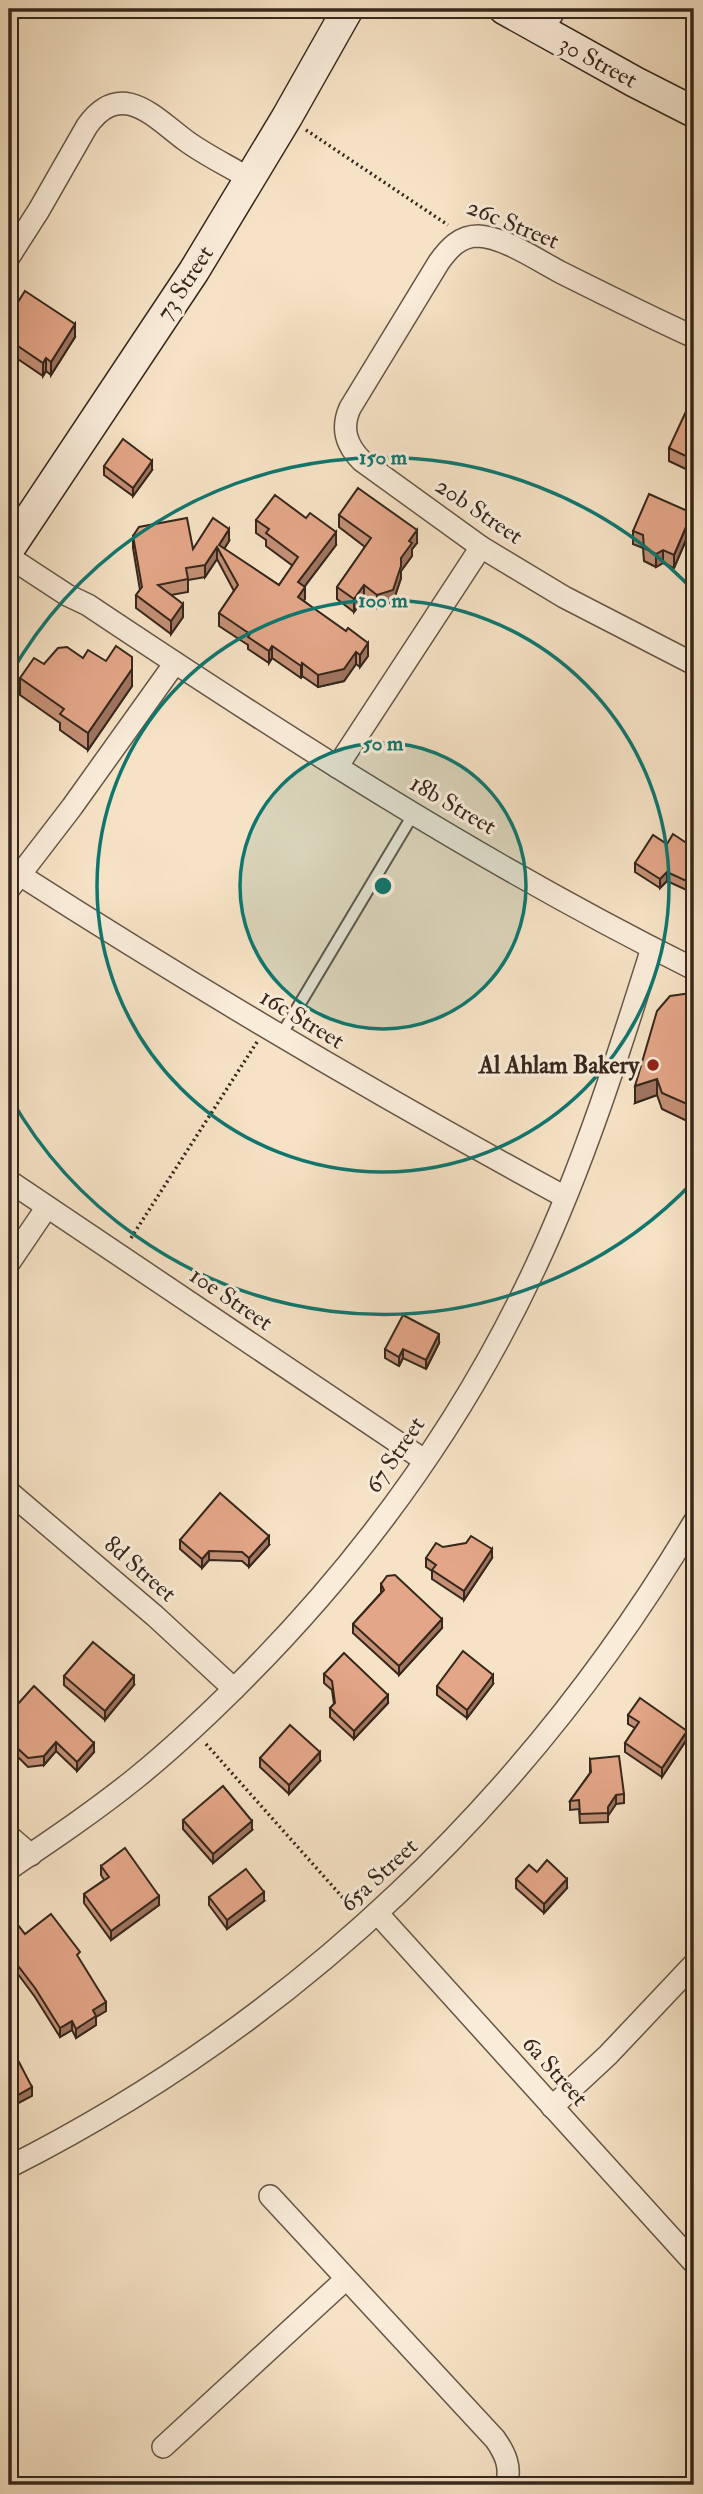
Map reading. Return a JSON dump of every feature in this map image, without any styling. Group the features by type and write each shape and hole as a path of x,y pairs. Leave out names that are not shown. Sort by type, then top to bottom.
{"street":[{"name":"73 Street","path":"10,550 194,271 287,117 348,9"},
{"name":"30 Street","path":"504,9 547,35 694,112"},
{"path":"9,257 95,115 106,107 132,104 145,109 170,126 191,134 253,174"},
{"name":"26c Street","path":"466,237 489,238 501,242 694,337"},
{"name":"20b Street","path":"466,237 446,252 439,262 350,408 345,426 349,445 362,461 481,547 565,597 694,664"},
{"path":"337,767 481,547"},
{"name":"18b Street","path":"10,550 73,589 88,605 175,663 337,767 652,948 694,969"},
{"path":"14,882 175,663"},
{"name":"16c Street","path":"14,882 457,1138 565,1197"},
{"name":"67 Street","path":"9,1869 96,1809 192,1729 288,1635 337,1580 382,1521 466,1398 503,1333 536,1266 618,1056 652,948"},
{"name":"10e Street","path":"9,1181 424,1460"},
{"path":"9,1263 47,1207"},
{"name":"8d Street","path":"9,1493 155,1616 234,1689"},
{"name":"65a Street","path":"9,2167 59,2142 194,2060 257,2014 372,1919 486,1805 535,1748 627,1628 694,1522"},
{"path":"9,1836 31,1855"},
{"name":"6a Street","path":"372,1919 552,2107 694,2263"},
{"path":"552,2107 608,2055 694,1964"},
{"path":"270,2196 495,2439 504,2451 508,2465 506,2485"},
{"path":"163,2447 346,2279"}],"lane":[{"path":"547,35 561,9"},
{"path":"273,1032 414,813"}],"path":[{"name":"26c Street","path":"287,117 466,237"},
{"path":"120,1256 273,1032"},
{"path":"192,1729 372,1919"}],"building":[{"path":"25,291 75,324 51,362 46,358 43,363 9,340 9,316"},
{"path":"688,407 694,410 694,460 669,448"},
{"path":"123,439 152,461 133,488 104,466"},
{"path":"358,488 417,530 409,541 412,543 401,558 393,590 377,595 364,585 354,599 337,587 371,538 339,515"},
{"path":"649,494 692,513 674,555 663,550 656,554 644,548 643,535 633,531"},
{"path":"275,495 306,518 310,513 336,532 298,582 305,587 298,597 368,643 360,655 356,652 344,669 318,675 272,646 269,651 219,613 238,585 217,547 205,565 186,568 188,579 158,585 183,604 171,621 136,595 142,587 133,536 139,527 187,518 193,549 213,518 229,529 219,545 279,585 298,557 266,533 269,529 256,520"},
{"path":"116,646 132,657 132,669 88,733 60,714 64,709 20,678 34,658 44,664 58,648 67,647 83,658 88,650 106,661"},
{"path":"9,819 15,823 9,831"},
{"path":"673,834 694,848 693,884 667,872 660,879 635,863 653,835 667,844"},
{"path":"691,993 694,995 694,1102 687,1104 662,1093 657,1079 635,1086 657,1011 670,996"},
{"path":"403,1315 439,1334 426,1360 403,1349 399,1357 385,1349"},
{"path":"220,1493 269,1536 249,1558 242,1552 209,1551 202,1559 180,1540"},
{"path":"471,1536 492,1549 464,1591 432,1570 436,1565 426,1558 436,1543 443,1547 466,1543"},
{"path":"395,1575 442,1619 399,1666 353,1624 384,1590 381,1584 387,1576"},
{"path":"93,1642 134,1676 105,1711 64,1676"},
{"path":"463,1651 493,1675 467,1710 437,1686"},
{"path":"344,1653 388,1695 354,1731 330,1708 335,1703 332,1681 324,1674"},
{"path":"34,1686 94,1743 77,1762 56,1742 44,1756 28,1758 15,1746 9,1752 9,1714"},
{"path":"640,1698 687,1731 662,1768 625,1743 639,1722 628,1715"},
{"path":"290,1725 320,1752 289,1785 260,1758"},
{"path":"619,1756 624,1794 616,1795 608,1807 608,1813 580,1814 579,1800 570,1801 591,1772 590,1759"},
{"path":"223,1786 252,1821 213,1854 183,1820"},
{"path":"125,1848 159,1896 111,1931 84,1894 109,1877 101,1866"},
{"path":"547,1860 567,1879 544,1904 516,1879 529,1865 537,1872"},
{"path":"246,1869 264,1892 227,1920 209,1897"},
{"path":"51,1914 80,1952 77,1955 106,2002 93,2010 96,2016 76,2029 72,2021 60,2028 35,1988 9,1954 9,1924 14,1920 25,1934"},
{"path":"9,2043 32,2087 9,2100"}],"place":[{"name":"Al Ahlam Bakery","path":"653,1065"}]}
